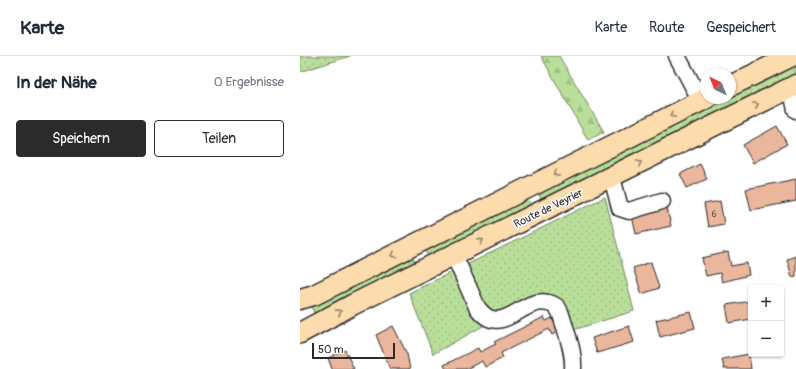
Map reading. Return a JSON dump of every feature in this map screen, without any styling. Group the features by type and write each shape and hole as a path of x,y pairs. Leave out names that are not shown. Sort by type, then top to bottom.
{"main road":[{"path":"736,83 792,56"},
{"name":"Route de Veyrier","path":"300,333 454,254 792,87"},
{"path":"300,299 314,295 700,102"},
{"path":"418,243 418,253 423,262 430,267"}],"street":[{"path":"677,56 700,93"},
{"path":"792,87 796,110"},
{"path":"610,177 614,185 620,208 628,210 662,201"},
{"path":"454,254 477,307 488,317 502,320 535,303 544,302 556,306 560,312 569,340 573,357 573,369"}],"green space":[{"path":"300,56 350,56 300,72"},
{"path":"541,56 559,56 604,132 588,140"},
{"path":"796,65 796,76 543,202 538,193 717,104 736,104 736,95"},
{"path":"605,197 634,311 573,330 563,303 542,293 433,354 409,293"},
{"path":"527,199 532,207 431,258 427,254 426,249"},
{"path":"412,255 414,261 418,265 318,314 314,313 312,308 313,304"}],"building":[{"path":"777,126 787,144 753,163 743,145"},
{"path":"700,164 707,179 687,188 680,174"},
{"path":"796,179 796,201 751,210 746,189"},
{"path":"720,201 724,224 708,227 704,204"},
{"path":"667,208 671,226 636,234 632,216"},
{"path":"728,252 731,266 747,263 749,275 722,282 720,273 706,276 702,258"},
{"path":"796,256 796,276 792,277 787,259"},
{"path":"651,262 659,288 642,294 633,268"},
{"path":"748,301 748,320 729,323 726,305"},
{"path":"691,312 695,328 660,337 656,320"},
{"path":"544,317 546,321 552,318 558,332 552,335 549,329 501,353 503,358 485,367 482,361 466,369 446,369 444,365 478,348 480,352 496,344 494,342"},
{"path":"393,326 407,354 410,369 390,369 376,335"},
{"path":"629,326 634,342 597,353 592,338"},
{"path":"345,350 354,369 332,369 328,358"},
{"path":"748,354 751,369 724,369 722,359"}]}
